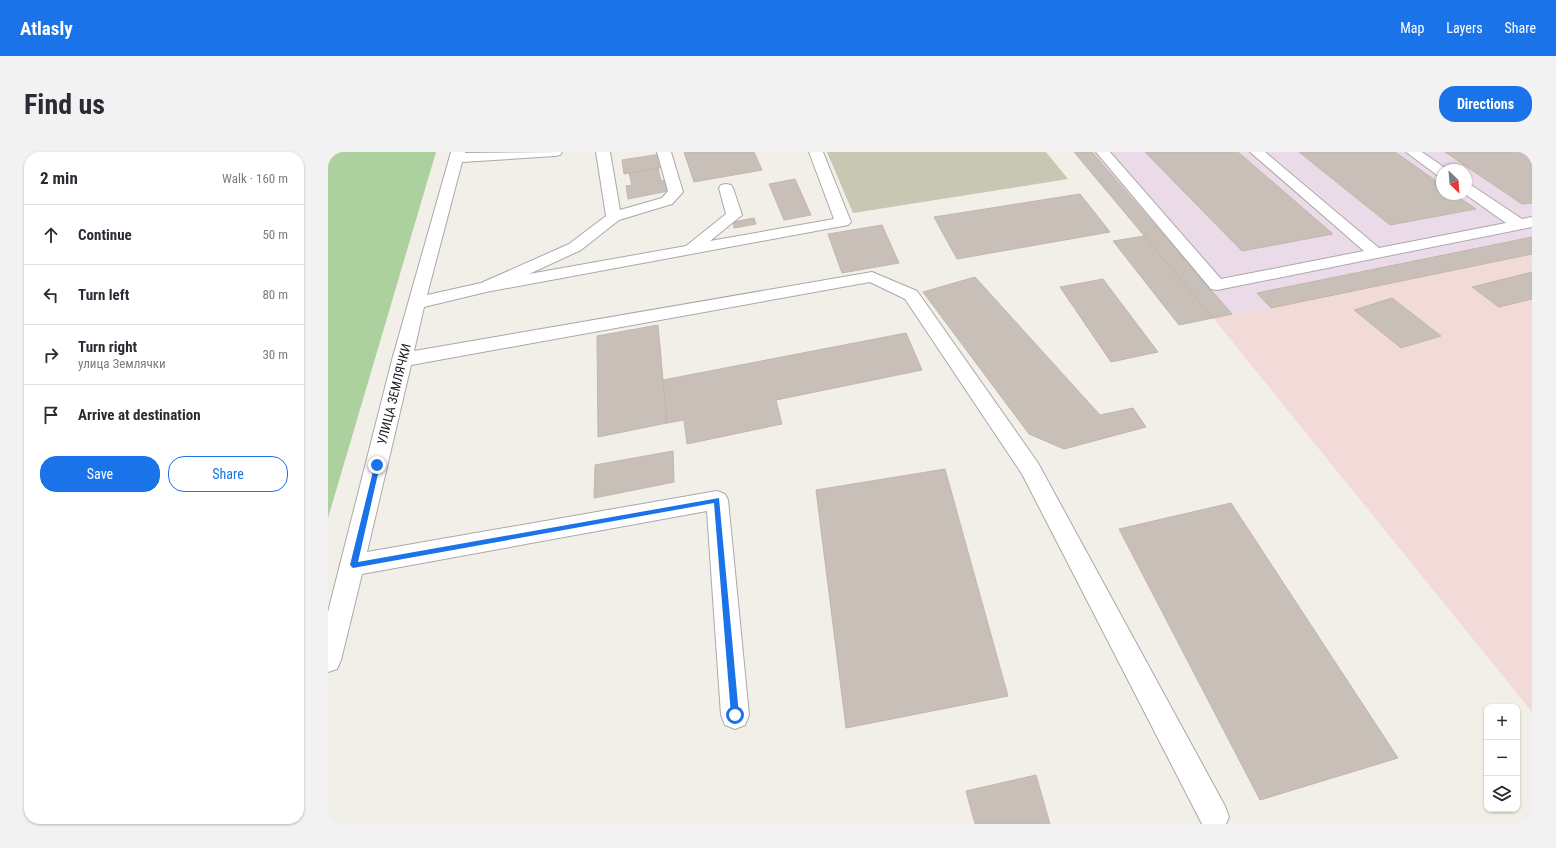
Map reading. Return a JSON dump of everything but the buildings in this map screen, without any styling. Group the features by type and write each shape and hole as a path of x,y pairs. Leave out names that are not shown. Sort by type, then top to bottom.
{"street":[{"path":"457,155 555,152"},
{"path":"603,152 614,217"},
{"path":"486,287 574,247 614,217 667,201 676,192 664,152"},
{"path":"417,303 486,287 692,248 843,222 816,152"},
{"path":"1103,152 1217,285 1525,223"},
{"path":"1257,152 1376,253"},
{"path":"1413,152 1436,168"},
{"name":"УЛИЦА ЗЕМЛЯЧКИ","path":"328,660 353,565 401,360 457,155"},
{"path":"692,248 734,215 726,188"},
{"path":"1472,192 1525,223"},
{"path":"574,247 569,258 574,266 592,267"},
{"path":"401,360 872,277 911,295 1030,469 1214,817"},
{"path":"353,565 717,500 735,715"}],"shaded area":[{"path":"827,152 1046,152 1068,179 853,213"},
{"path":"1074,152 1532,152 1532,254 1271,308 1213,318"},
{"path":"1532,254 1532,712 1213,318"}],"green space":[{"path":"328,152 436,152 328,518"}],"route":[{"path":"377,465 353,565 717,500 735,715"}]}
